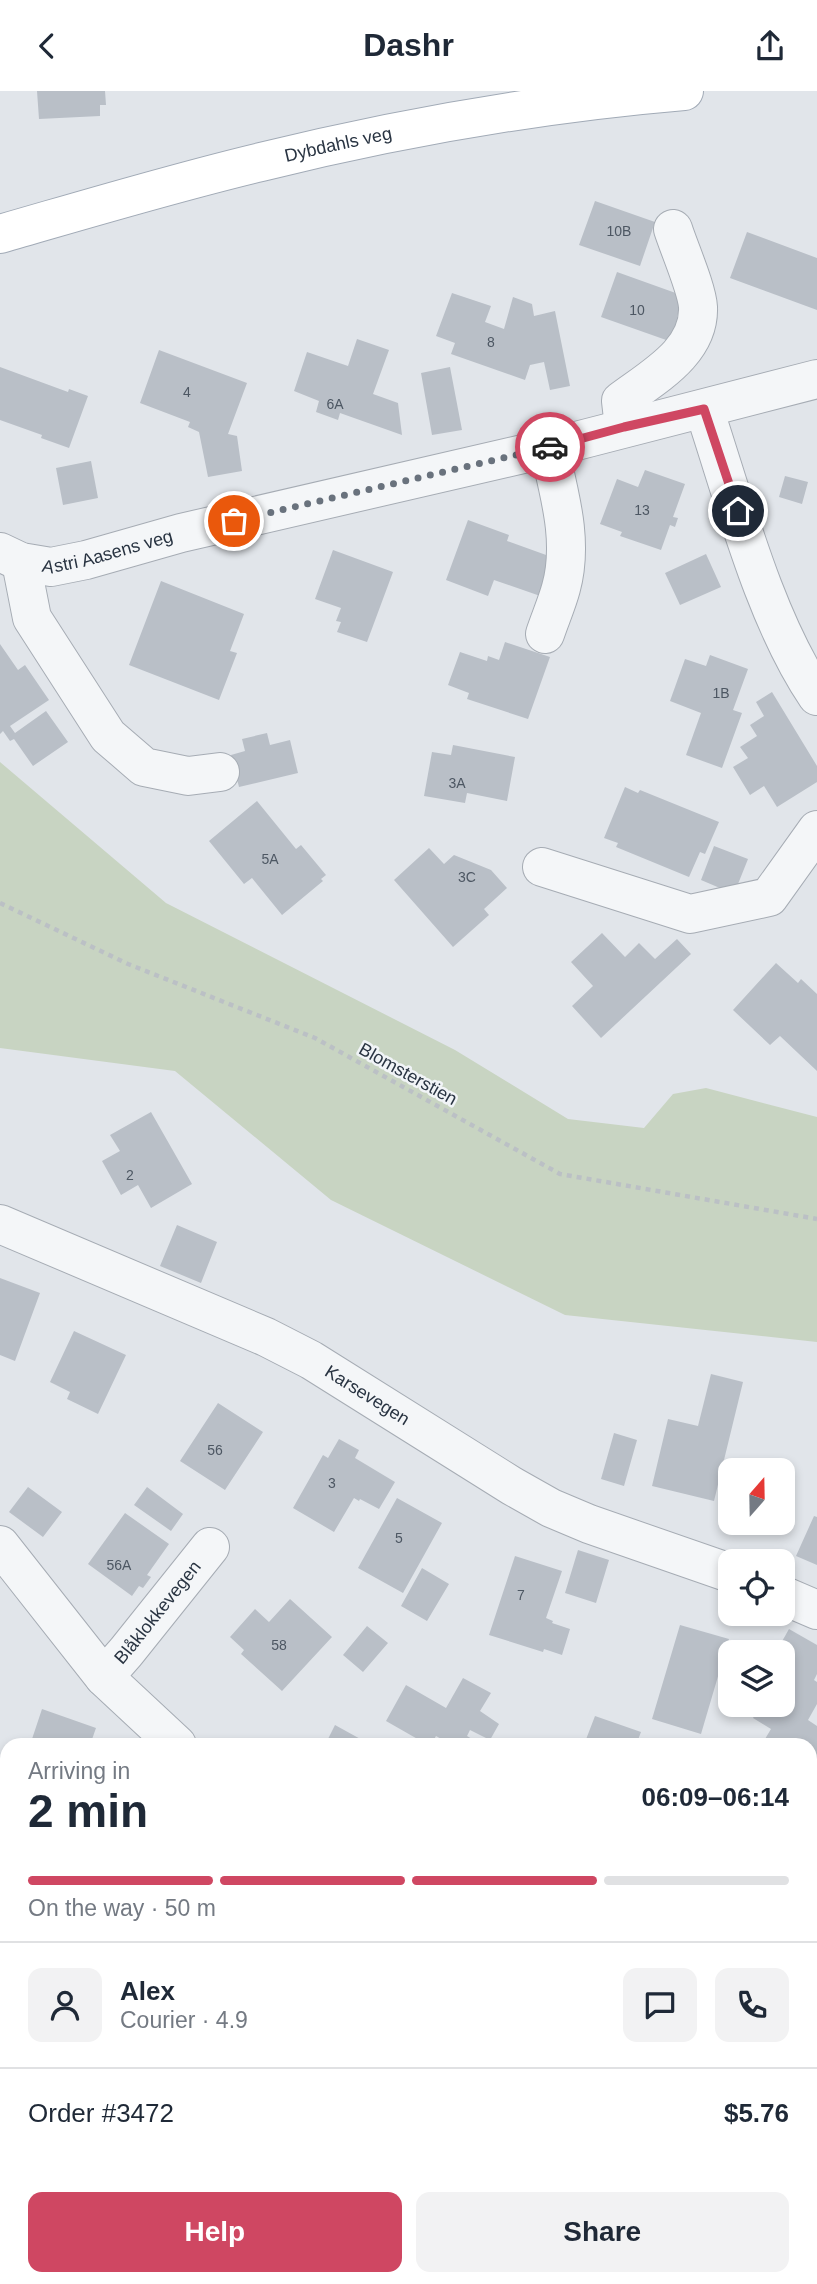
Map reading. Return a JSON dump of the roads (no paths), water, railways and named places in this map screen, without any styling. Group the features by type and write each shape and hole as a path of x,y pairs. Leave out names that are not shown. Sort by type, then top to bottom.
{"main road":[{"name":"Dybdahls veg","path":"0,234 180,182 344,143 514,112 684,91"}],"street":[{"path":"624,427 621,401 675,360 695,332 698,306 673,229"},
{"name":"Astri Aasens veg","path":"10,557 51,567 86,560 181,533 549,447 817,379"},
{"path":"704,409 774,611 809,685 817,696"},
{"path":"545,634 562,586 566,556 564,516 549,447"},
{"path":"10,557 32,618 108,736 144,767 188,776 220,772"},
{"path":"542,867 690,914 769,897 817,830"},
{"name":"Karsevegen","path":"0,1224 266,1337 311,1360 551,1508 589,1524 718,1568"},
{"name":"Blåklokkevegen","path":"0,1545 104,1677 169,1738"},
{"name":"Blåklokkevegen","path":"104,1677 210,1547"},
{"path":"795,1601 817,1610"}]}
